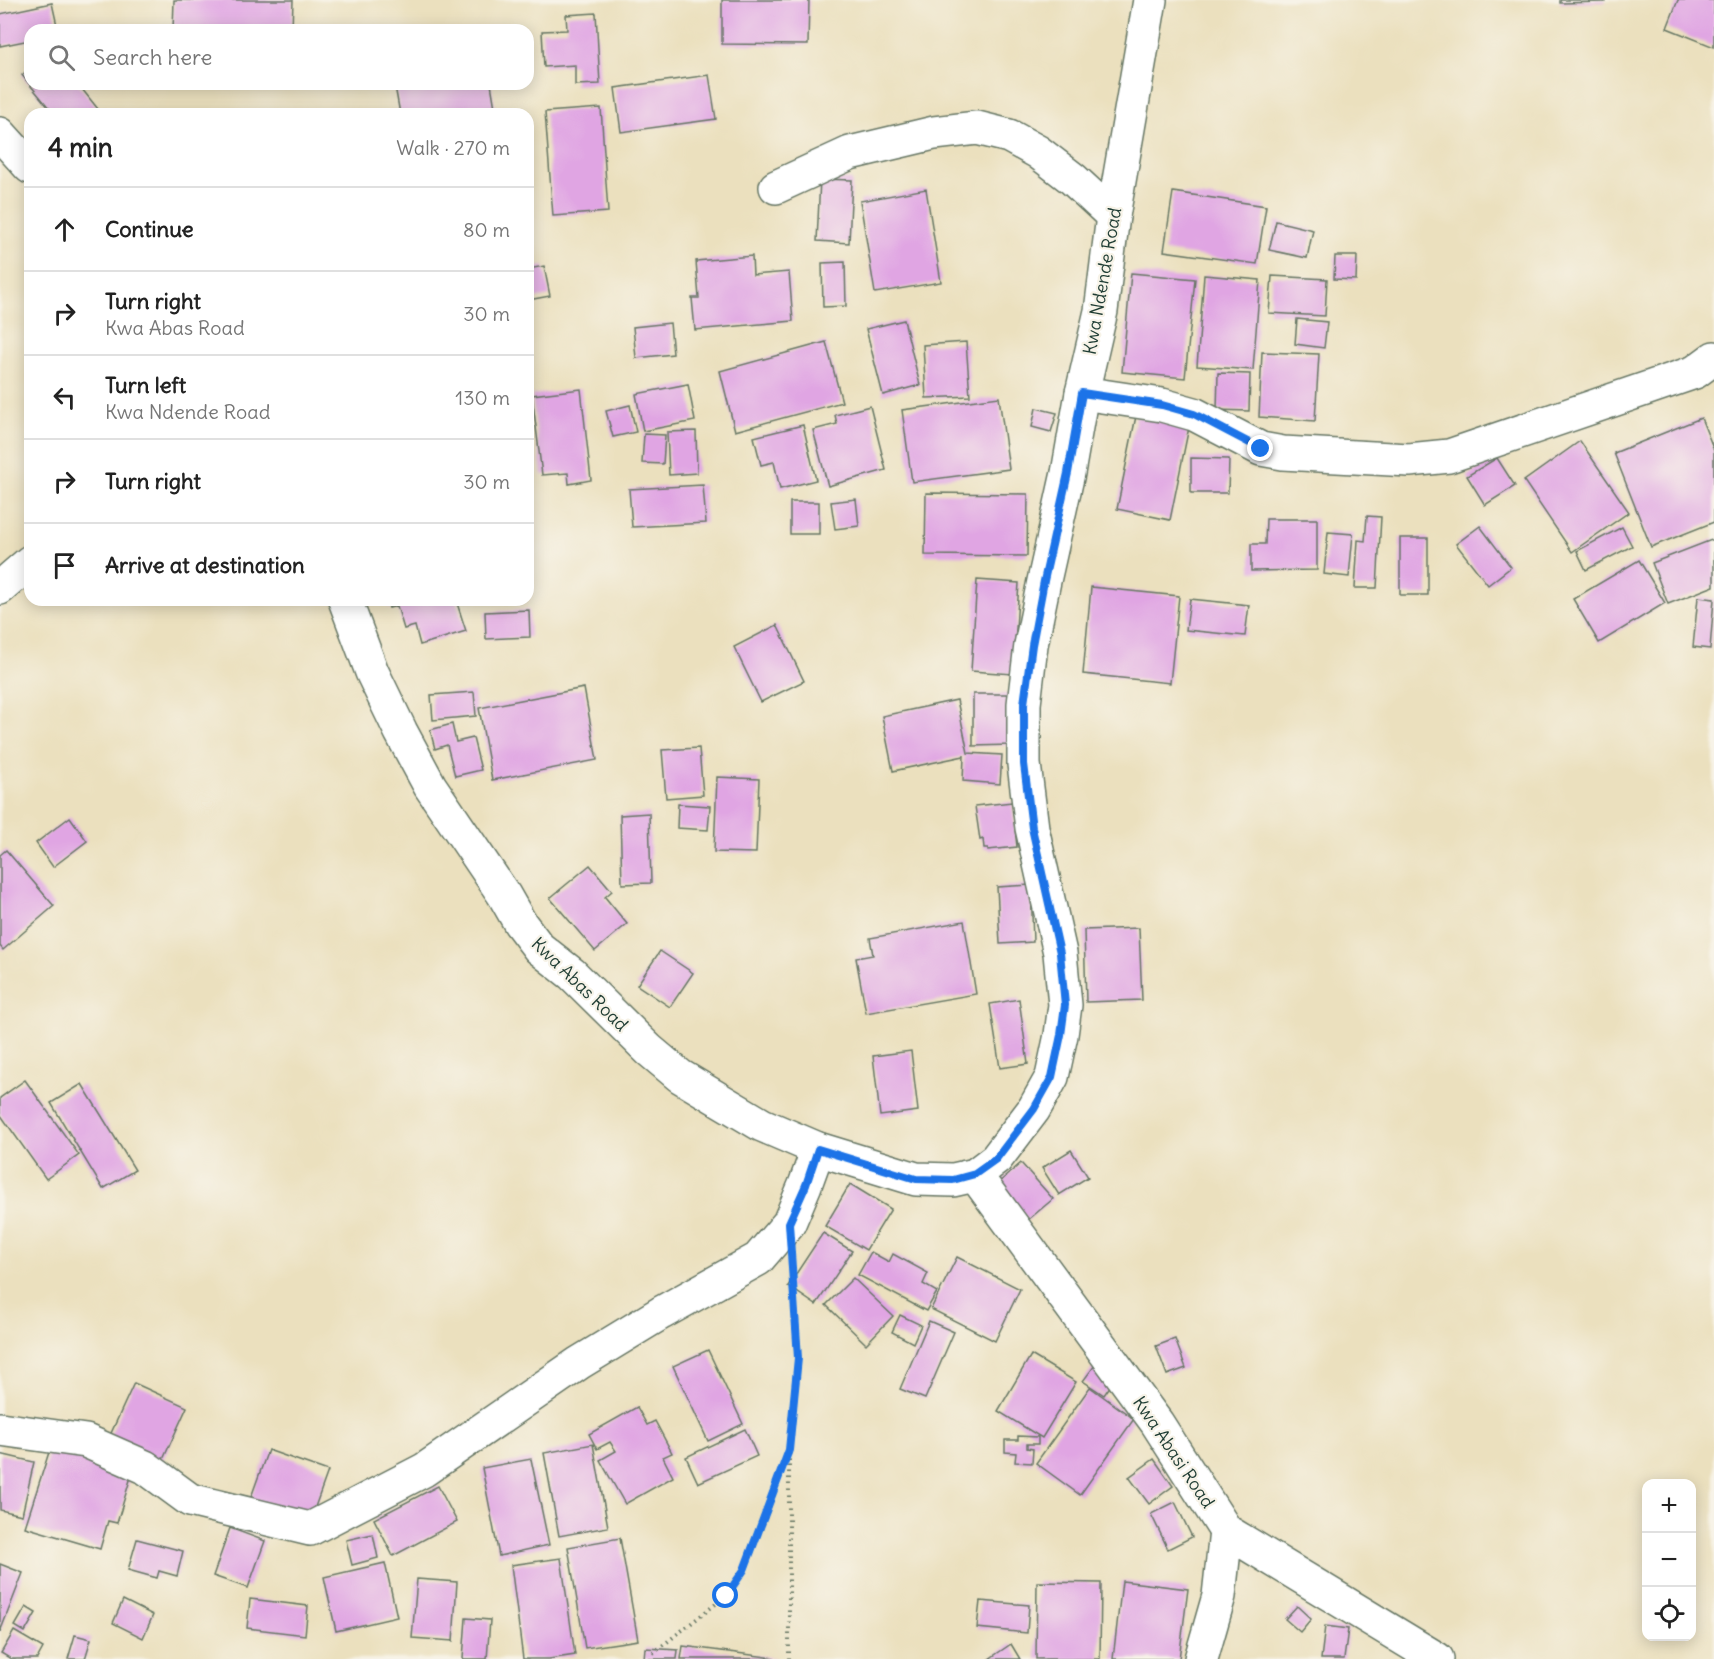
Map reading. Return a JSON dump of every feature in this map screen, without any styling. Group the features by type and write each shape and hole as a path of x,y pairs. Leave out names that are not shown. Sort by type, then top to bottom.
{"street":[{"name":"Kwa Ndende Road","path":"975,1174 996,1159 1034,1109 1052,1077 1061,1035 1065,1005 1060,953 1032,828 1024,764 1024,704 1035,624 1101,311 1113,216 1150,0"},
{"path":"776,187 850,153 934,133 977,128 1009,136 1038,152 1073,179 1113,216"},
{"path":"0,134 24,160"},
{"path":"1082,393 1162,405 1194,414 1261,449 1283,453 1408,460 1449,456 1695,372 1714,358"},
{"path":"0,588 24,567"},
{"name":"Kwa Abas Road","path":"347,606 372,672 400,732 430,786 504,895 520,924 539,948 572,974 649,1050 680,1076 762,1125 818,1149 916,1179 953,1180 975,1174"},
{"path":"0,1429 86,1441 145,1467 190,1500 310,1528 424,1470 579,1363 661,1312 758,1259 789,1223 806,1185 818,1149"},
{"name":"Kwa Abasi Road","path":"975,1174 1157,1423 1226,1531 1437,1659"},
{"path":"1201,1659 1219,1596 1226,1531"}],"path":[{"path":"789,1223 798,1358 789,1450 789,1659"},
{"path":"653,1653 726,1596 738,1579 744,1570 764,1520 789,1450"}],"building":[{"path":"174,0 293,0 292,24 173,24"},
{"path":"722,0 809,0 808,45 722,44"},
{"path":"1560,0 1605,0 1605,2 1560,3"},
{"path":"1678,0 1714,0 1714,47 1667,28"},
{"path":"52,3 57,24 24,24 24,41 0,46 0,14"},
{"path":"596,13 600,84 575,85 575,65 544,67 542,31 567,30 566,15"},
{"path":"709,75 716,119 621,132 615,88"},
{"path":"34,90 83,90 97,108 49,108"},
{"path":"396,90 492,90 495,108 399,108"},
{"path":"601,108 608,212 553,216 545,112"},
{"path":"820,179 852,180 849,243 817,241"},
{"path":"926,189 941,282 875,293 860,201"},
{"path":"1173,192 1266,206 1257,264 1164,251"},
{"path":"1276,221 1313,230 1307,258 1269,250"},
{"path":"752,256 753,275 789,272 793,321 695,330 692,298 699,298 696,261"},
{"path":"1335,256 1357,256 1356,280 1334,279"},
{"path":"845,262 846,306 823,307 822,263"},
{"path":"544,266 550,296 534,299 534,268"},
{"path":"1131,273 1195,279 1185,378 1122,372"},
{"path":"1204,275 1260,280 1253,370 1197,366"},
{"path":"1272,276 1327,279 1325,316 1269,313"},
{"path":"1297,319 1327,322 1324,348 1295,344"},
{"path":"904,320 920,385 883,395 866,329"},
{"path":"670,323 673,354 636,358 633,327"},
{"path":"826,342 842,402 735,431 720,371"},
{"path":"966,342 970,396 926,398 923,345"},
{"path":"1262,352 1319,354 1315,421 1259,417"},
{"path":"1218,373 1250,374 1249,411 1217,410"},
{"path":"688,384 695,421 643,431 636,394"},
{"path":"581,389 591,480 569,484 568,473 542,475 534,395"},
{"path":"999,397 1009,469 912,482 902,410"},
{"path":"630,405 636,432 613,437 606,411"},
{"path":"870,406 886,470 828,486 813,430 837,424 835,415"},
{"path":"1036,408 1057,413 1051,432 1032,427"},
{"path":"1136,416 1189,427 1170,520 1117,509"},
{"path":"1701,418 1714,450 1714,522 1651,547 1614,453"},
{"path":"803,425 816,480 780,489 774,462 761,465 754,437"},
{"path":"696,431 697,473 669,475 667,432"},
{"path":"644,434 665,435 663,464 642,463"},
{"path":"1580,441 1629,512 1572,552 1524,481"},
{"path":"1191,458 1229,459 1228,493 1191,493"},
{"path":"1497,458 1515,486 1485,505 1467,476"},
{"path":"703,485 706,523 632,527 629,489"},
{"path":"926,493 1028,494 1027,556 925,555"},
{"path":"856,499 859,526 835,529 831,502"},
{"path":"790,502 819,502 819,534 790,534"},
{"path":"1367,516 1381,517 1377,588 1355,588 1358,540 1365,541"},
{"path":"1266,519 1317,519 1317,570 1251,571 1251,544 1265,544"},
{"path":"1480,526 1511,567 1488,585 1456,544"},
{"path":"1622,527 1632,546 1586,570 1577,551"},
{"path":"1328,532 1353,534 1349,577 1324,574"},
{"path":"1400,538 1428,538 1428,595 1400,595"},
{"path":"1714,539 1714,586 1668,604 1652,563"},
{"path":"1639,560 1665,603 1599,643 1573,599"},
{"path":"977,580 1019,583 1013,674 971,671"},
{"path":"1091,587 1179,596 1170,683 1083,674"},
{"path":"1698,597 1714,599 1710,649 1693,647"},
{"path":"1190,599 1249,605 1245,636 1186,630"},
{"path":"397,606 458,606 466,631 420,645 415,626 404,629"},
{"path":"529,610 530,637 486,639 485,612"},
{"path":"777,625 804,681 761,702 734,647"},
{"path":"584,688 597,760 492,780 479,708"},
{"path":"474,692 476,716 433,720 431,695"},
{"path":"973,694 1011,694 1010,745 973,746"},
{"path":"957,700 968,753 1002,755 1000,784 963,781 964,756 893,771 882,716"},
{"path":"452,724 456,742 473,738 481,770 455,776 447,745 435,749 430,730"},
{"path":"699,748 703,795 666,798 662,750"},
{"path":"717,777 759,779 756,853 714,852"},
{"path":"1012,802 1017,847 988,850 984,848 983,839 980,840 975,806"},
{"path":"678,804 710,806 708,830 677,828"},
{"path":"649,813 651,883 622,884 620,815"},
{"path":"70,817 87,841 53,867 36,843"},
{"path":"6,850 54,906 3,950 0,946 0,855"},
{"path":"590,865 612,891 605,897 627,924 595,951 550,898"},
{"path":"1031,885 1033,942 1000,944 997,887"},
{"path":"964,921 976,994 866,1013 856,958 873,955 870,938"},
{"path":"1139,928 1142,1000 1086,1002 1084,930"},
{"path":"660,951 693,973 670,1007 637,985"},
{"path":"1019,999 1028,1064 1000,1068 990,1004"},
{"path":"911,1051 918,1111 880,1116 873,1056"},
{"path":"25,1080 79,1155 46,1179 0,1114 0,1098"},
{"path":"82,1084 135,1170 103,1189 51,1103"},
{"path":"1071,1150 1088,1177 1059,1195 1042,1168"},
{"path":"1021,1163 1053,1199 1028,1220 997,1184"},
{"path":"850,1184 891,1209 866,1250 825,1226"},
{"path":"823,1233 852,1251 816,1305 788,1286"},
{"path":"871,1252 889,1262 893,1254 928,1273 923,1284 937,1292 926,1311 858,1275"},
{"path":"957,1257 1020,1289 995,1341 931,1309"},
{"path":"853,1278 893,1316 866,1344 826,1305"},
{"path":"900,1315 921,1325 913,1343 892,1332"},
{"path":"929,1321 954,1332 925,1399 900,1389"},
{"path":"1175,1339 1186,1368 1167,1375 1156,1346"},
{"path":"708,1350 743,1424 708,1441 673,1366"},
{"path":"1031,1355 1076,1382 1042,1438 998,1411"},
{"path":"1098,1361 1118,1375 1104,1395 1083,1381"},
{"path":"134,1383 187,1407 160,1466 107,1442"},
{"path":"1090,1387 1134,1419 1080,1495 1036,1463"},
{"path":"637,1407 647,1425 655,1421 672,1453 663,1457 673,1477 625,1504 600,1460 616,1451 610,1442 597,1449 589,1434"},
{"path":"745,1429 757,1456 698,1483 686,1457"},
{"path":"1018,1436 1038,1437 1038,1444 1027,1444 1027,1448 1033,1449 1032,1463 1015,1462 1016,1453 1005,1452 1005,1440 1018,1440"},
{"path":"593,1444 608,1527 559,1536 544,1453"},
{"path":"51,1446 133,1470 117,1523 108,1521 100,1549 25,1527"},
{"path":"268,1450 328,1471 310,1521 250,1500"},
{"path":"0,1454 34,1462 22,1515 0,1510"},
{"path":"531,1459 549,1545 499,1556 482,1468"},
{"path":"1154,1459 1173,1486 1149,1504 1129,1477"},
{"path":"438,1486 457,1522 393,1556 374,1519"},
{"path":"1175,1502 1192,1537 1168,1549 1151,1514"},
{"path":"230,1528 265,1541 248,1588 213,1576"},
{"path":"373,1534 378,1558 352,1565 346,1540"},
{"path":"620,1538 638,1640 585,1648 568,1547"},
{"path":"137,1539 183,1551 177,1576 159,1571 157,1578 128,1570"},
{"path":"561,1558 575,1655 549,1659 523,1659 511,1565"},
{"path":"385,1563 397,1617 336,1631 324,1577"},
{"path":"0,1564 23,1573 0,1632"},
{"path":"417,1579 457,1582 453,1641 412,1638"},
{"path":"1122,1581 1188,1589 1179,1659 1113,1659"},
{"path":"1037,1582 1101,1583 1100,1659 1036,1659"},
{"path":"250,1599 308,1606 305,1635 247,1628"},
{"path":"123,1600 153,1615 143,1638 113,1623"},
{"path":"980,1601 1029,1605 1027,1633 977,1628"},
{"path":"1297,1606 1311,1619 1300,1632 1285,1619"},
{"path":"26,1607 36,1613 25,1632 15,1626"},
{"path":"466,1618 490,1620 487,1659 463,1659"},
{"path":"1325,1626 1348,1629 1344,1659 1321,1659"},
{"path":"14,1631 43,1648 37,1659 11,1659 1,1653"},
{"path":"75,1635 91,1639 85,1659 68,1659"},
{"path":"1011,1644 1020,1659 989,1659"},
{"path":"683,1646 774,1658 774,1659 681,1659"},
{"path":"645,1648 678,1650 677,1659 644,1659"}],"route":[{"path":"726,1596 744,1570 789,1450 798,1358 789,1223 806,1185 818,1149 916,1179 953,1180 975,1174 996,1159 1034,1109 1052,1077 1065,1005 1060,953 1032,828 1024,764 1024,704 1032,645 1068,473 1082,393 1162,405 1194,414 1261,449"}]}
